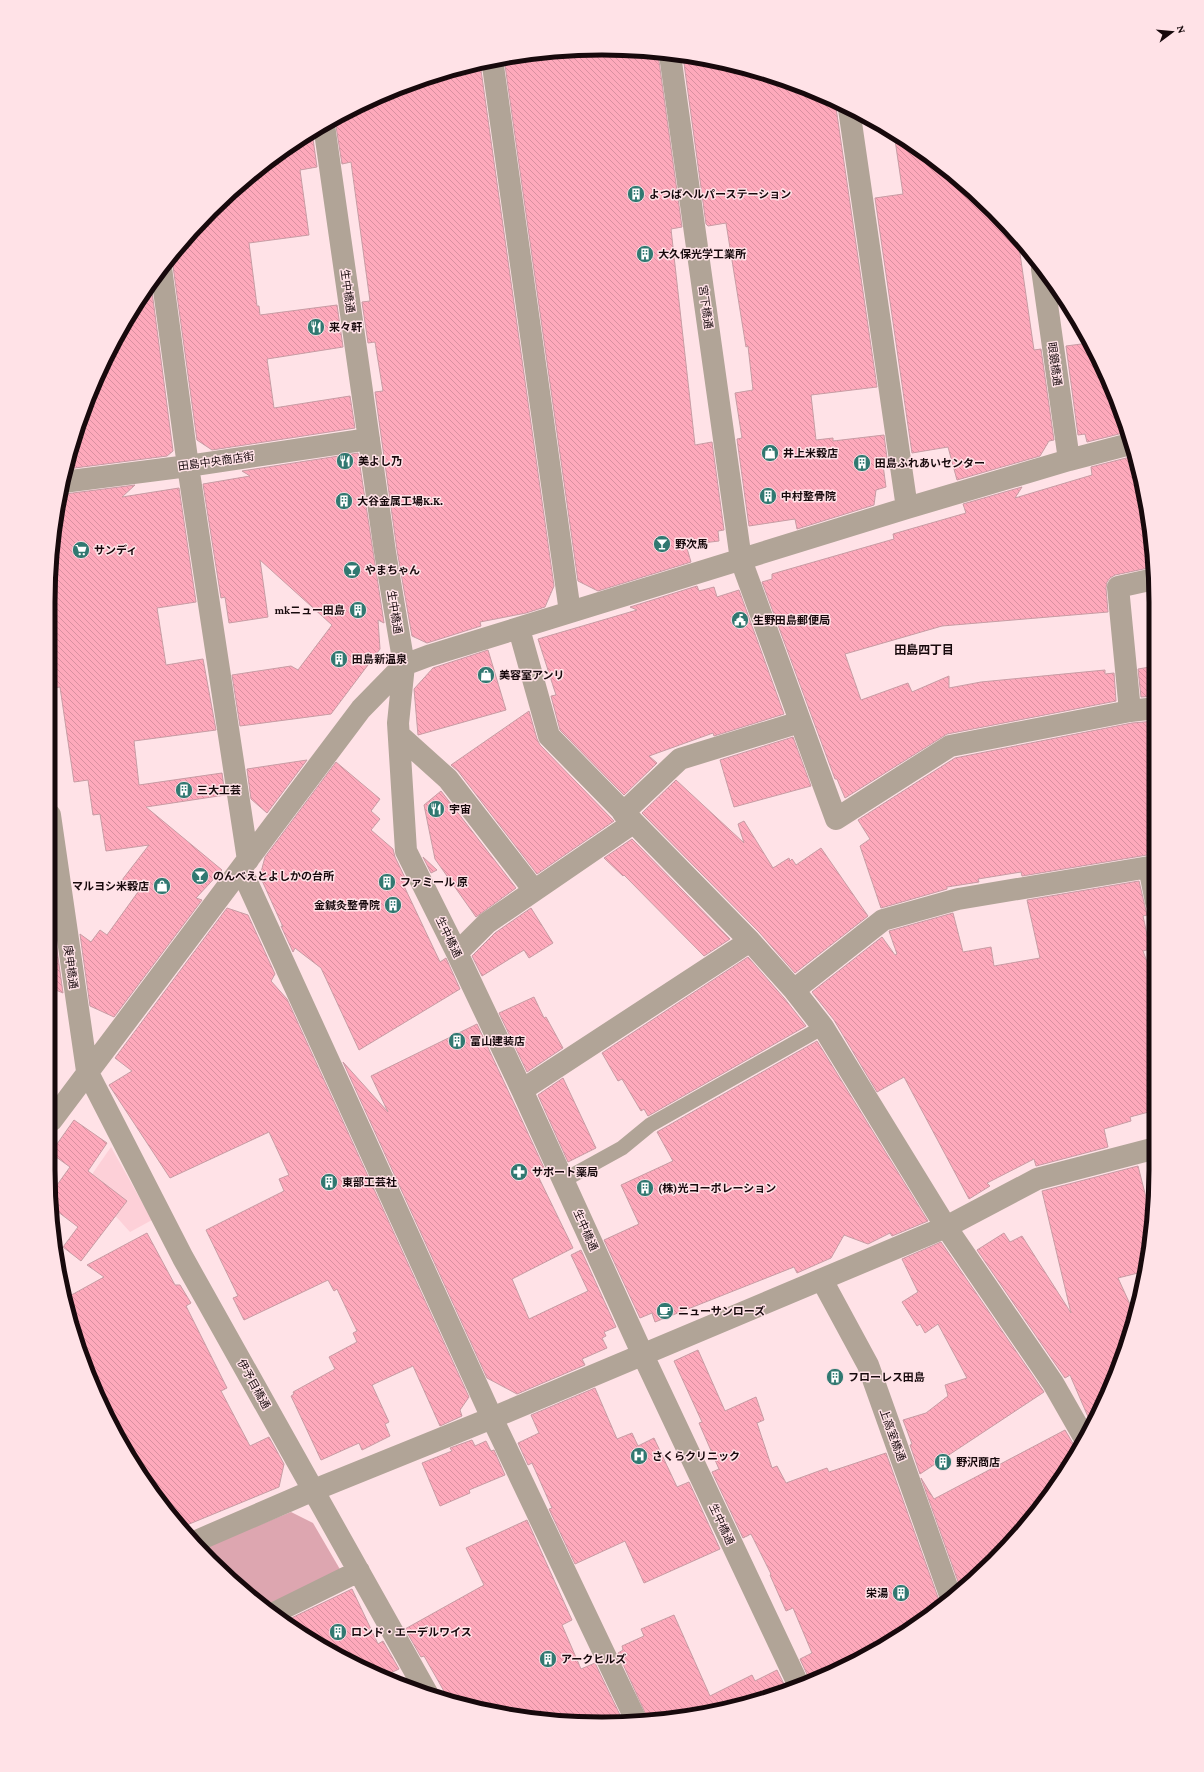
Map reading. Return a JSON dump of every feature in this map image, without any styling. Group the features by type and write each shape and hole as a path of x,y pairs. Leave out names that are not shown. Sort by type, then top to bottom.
{"street":[{"name":"宮下橋通","path":"671,60 741,560 836,820 950,746 1130,711"},
{"path":"493,66 570,612"},
{"path":"850,114 907,508"},
{"name":"生中橋通","path":"325,131 385,552 404,665 398,723 406,851 457,953 522,1090 642,1353 797,1681"},
{"path":"162,277 245,865 492,1418 634,1716"},
{"name":"眼鏡橋通","path":"1043,279 1069,460"},
{"name":"田島中央商店街","path":"69,481 188,466 369,439"},
{"path":"55,1116 87,1071 245,865 361,709 404,665 428,656 907,508 1069,460 1126,445"},
{"path":"1148,580 1118,587 1130,711 1149,709"},
{"path":"518,629 549,736 750,941 794,990 824,1027 946,1227 1053,1383 1082,1433"},
{"path":"457,953 487,923 534,890 628,818 680,759 800,722"},
{"path":"399,735 448,779 534,890"},
{"name":"庚申橋通","path":"55,850 87,1071"},
{"path":"794,990 883,920 958,899 1149,867"},
{"path":"522,1090 750,941"},
{"name":"伊予目橋通","path":"87,1071 183,1258 424,1687"},
{"path":"199,1540 314,1490 492,1418 642,1353 822,1280 946,1227 1037,1179 1149,1150"},
{"name":"上高室橋通","path":"822,1280 868,1365 949,1592"},
{"path":"278,1611 359,1571"}],"lane":[{"path":"564,1180 622,1148 650,1125 824,1027"}],"shaded area":[{"path":"111,1147 152,1220 130,1232 86,1183"},
{"path":"291,1512 313,1523 341,1571 271,1606 241,1581 206,1547"}],"building":[{"path":"602,55 659,58 682,227 671,229 695,445 712,442 724,530 718,531 719,541 686,545 691,562 598,591 578,581 505,64 566,56"},
{"path":"684,62 744,74 778,84 836,108 877,387 811,395 816,440 833,438 833,441 884,435 887,458 882,458 886,487 876,490 874,505 797,529 795,519 749,526 737,439 742,438 735,393 753,390 748,346 746,347 726,223 708,226 706,224"},
{"path":"481,69 554,586 545,607 526,613 480,622 481,626 427,643 412,636 397,550 375,392 383,391 375,342 368,343 362,302 370,301 351,162 342,164 336,124 360,111 426,84"},
{"path":"313,138 317,167 300,170 309,235 249,243 257,306 259,306 260,315 337,305 343,347 267,359 274,408 350,396 355,428 212,450 197,440 172,264 191,241 215,215 241,191 269,168"},
{"path":"895,140 935,168 963,191 989,215 1019,249 1034,350 1041,349 1054,440 1049,441 1040,456 957,480 948,447 912,453 875,198 903,194"},
{"path":"152,291 173,451 167,456 72,468 84,426 111,360 128,328"},
{"path":"1084,344 1093,360 1122,433 1087,442 1085,434 1078,435 1066,346"},
{"path":"358,453 384,623 378,620 380,649 331,714 240,726 232,675 291,666 298,670 332,625 260,560 268,617 229,623 225,597 221,598 203,484 250,476 242,471"},
{"path":"1129,457 1138,495 1144,531 1148,568 1115,575 1110,578 1107,582 1106,588 1108,612 942,626 845,654 861,700 908,683 912,692 949,676 949,688 981,682 1105,670 1105,674 1114,673 1116,701 947,734 845,798 837,779 835,779 762,582 772,579 772,574 894,539 893,534 966,513 963,504 1022,487 1015,498 1092,475 1091,467"},
{"path":"135,485 122,497 179,488 196,602 157,608 166,665 203,659 216,730 134,741 139,785 222,773 225,795 146,807 222,870 196,898 202,900 114,1017 90,1006 80,934 91,942 100,930 107,935 138,892 122,880 149,845 106,851 100,814 93,815 88,780 74,782 60,687 55,688 56,566 66,494"},
{"path":"697,586 699,591 714,587 717,597 739,590 784,714 714,736 713,733 649,756 657,763 624,795 560,730 551,696 556,695 538,639 637,610 630,607"},
{"path":"488,650 506,710 418,735 414,689 433,668"},
{"path":"1149,667 1149,696 1141,697 1138,669"},
{"path":"529,711 540,745 614,821 537,874 458,771 451,765"},
{"path":"1149,722 1149,855 1022,876 1021,872 978,879 979,882 947,887 947,889 881,908 860,846 870,839 858,820 955,758 1132,723"},
{"path":"793,737 811,786 734,807 720,760"},
{"path":"307,760 267,813 251,799 247,769"},
{"path":"336,762 380,799 371,811 380,819 371,830 393,849 395,857 408,884 404,886 440,962 446,958 460,989 359,1050 321,968 295,948 293,952 260,876 265,857"},
{"path":"676,780 744,843 738,824 744,821 773,868 789,858 790,861 792,859 796,865 821,848 868,916 795,973 759,932 642,813"},
{"path":"441,791 516,888 476,917 435,859 424,805"},
{"path":"632,839 730,939 704,956 624,875 623,876 604,858"},
{"path":"423,857 437,870 431,873"},
{"path":"1139,881 1147,915 1143,916 1149,944 1149,949 1143,951 1149,967 1149,1112 1130,1117 1131,1121 1104,1129 1108,1147 1036,1166 1034,1159 987,1183 990,1186 969,1199 904,1077 877,1092 834,1020 812,992 882,937 895,955 897,954 889,931 953,913 963,952 991,947 994,966 1040,958 1027,900"},
{"path":"227,908 248,915 275,974 271,981 287,999 469,1397 460,1410 462,1416 440,1426 413,1366 372,1385 389,1422 385,1424 390,1436 362,1450 359,1443 321,1460 291,1396 294,1394 293,1392 335,1369 329,1357 357,1342 353,1333 357,1331 337,1289 334,1291 328,1280 244,1320 233,1298 238,1296 206,1230 284,1191 279,1179 289,1175 269,1132 170,1178 109,1085 132,1071 115,1058"},
{"path":"531,908 553,943 529,958 524,950 482,976 472,956 495,933"},
{"path":"55,936 63,993 55,990"},
{"path":"748,957 806,1026 648,1116 644,1109 641,1111 622,1079 618,1081 602,1053"},
{"path":"534,997 544,1018 546,1017 563,1048 527,1072 499,1013"},
{"path":"477,1024 546,1172 538,1176 573,1248 512,1279 529,1319 588,1291 571,1255 581,1250 616,1327 604,1332 606,1336 602,1338 607,1348 582,1359 585,1365 517,1394 487,1378 343,1062 388,1112 371,1076"},
{"path":"817,1041 928,1221 892,1236 890,1233 868,1244 844,1235 831,1258 797,1273 794,1267 655,1322 652,1313 640,1318 604,1240 639,1224 621,1185 673,1161 657,1132"},
{"path":"563,1078 596,1148 568,1162 538,1095"},
{"path":"74,1120 107,1143 88,1171 127,1201 81,1261 63,1247 78,1227 57,1211 55,1187 70,1167 55,1156 55,1147"},
{"path":"1138,1166 1148,1205 1139,1273 1118,1278 1131,1307 1130,1312 1120,1346 1089,1419 1070,1375 1065,1378 977,1250 1004,1233 1010,1242 1022,1236 1071,1313 1042,1191"},
{"path":"147,1233 175,1285 180,1285 191,1303 186,1306 227,1388 221,1391 250,1446 269,1437 284,1464 279,1487 186,1525 147,1474 128,1444 111,1412 84,1346 70,1296 104,1277 87,1265"},
{"path":"941,1242 1044,1392 920,1474 910,1445 912,1444 903,1420 926,1413 948,1396 945,1385 967,1378 938,1324 925,1333 920,1324 917,1326 902,1302 918,1292 902,1259"},
{"path":"698,1350 725,1411 756,1397 764,1420 757,1423 772,1468 777,1466 786,1483 827,1468 829,1472 886,1453 939,1601 906,1625 876,1644 844,1661 808,1676 800,1659 812,1653 793,1608 786,1611 770,1575 771,1574 751,1534 743,1538 712,1472 719,1469 699,1423 702,1422 674,1361"},
{"path":"595,1388 617,1439 632,1433 638,1446 654,1438 677,1487 689,1482 720,1549 644,1583 625,1541 575,1564 549,1509 552,1508 532,1463 528,1465 518,1443 539,1433 531,1415"},
{"path":"1065,1430 1075,1446 1036,1503 1013,1531 989,1557 959,1584 921,1478 934,1499"},
{"path":"472,1440 475,1446 486,1441 491,1451 494,1450 505,1475 469,1490 470,1493 440,1506 422,1463 452,1451 450,1448"},
{"path":"527,1520 572,1620 562,1625 581,1669 595,1663 621,1716 566,1716 531,1712 495,1706 445,1694 424,1656 421,1657 405,1629 484,1585 466,1548"},
{"name":"ロンド・エーデルワイス","path":"352,1589 378,1644 383,1641 399,1669 389,1673 360,1661 328,1644 290,1619"},
{"path":"674,1615 710,1696 752,1675 755,1681 777,1670 785,1685 744,1698 709,1706 646,1715 618,1653 623,1650 622,1646 644,1636 641,1629"}],"place":[{"name":"よつばヘルパーステーション","path":"636,194"},
{"name":"大久保光学工業所","path":"645,254"},
{"name":"来々軒","path":"316,327"},
{"name":"井上米穀店","path":"770,453"},
{"name":"美よし乃","path":"345,461"},
{"name":"田島ふれあいセンター","path":"862,463"},
{"name":"中村整骨院","path":"768,496"},
{"name":"大谷金属工場K.K.","path":"344,501"},
{"name":"野次馬","path":"662,544"},
{"name":"サンディ","path":"81,550"},
{"name":"やまちゃん","path":"352,570"},
{"name":"mkニュー田島","path":"358,610"},
{"name":"生野田島郵便局","path":"740,620"},
{"name":"田島新温泉","path":"339,659"},
{"name":"美容室アンリ","path":"486,675"},
{"name":"三大工芸","path":"184,790"},
{"name":"宇宙","path":"436,809"},
{"name":"のんべえとよしかの台所","path":"200,876"},
{"name":"ファミール 原","path":"387,882"},
{"name":"マルヨシ米穀店","path":"162,886"},
{"name":"金鍼灸整骨院","path":"393,905"},
{"name":"富山建装店","path":"457,1041"},
{"name":"サポート薬局","path":"519,1172"},
{"name":"東部工芸社","path":"329,1182"},
{"name":"(株)光コーポレーション","path":"645,1188"},
{"name":"ニューサンローズ","path":"665,1311"},
{"name":"フローレス田島","path":"835,1377"},
{"name":"さくらクリニック","path":"639,1456"},
{"name":"野沢商店","path":"943,1462"},
{"name":"栄湯","path":"901,1593"},
{"name":"ロンド・エーデルワイス","path":"338,1632"},
{"name":"アークヒルズ","path":"548,1659"}],"district":[{"name":"田島四丁目","path":"924,650"}]}
